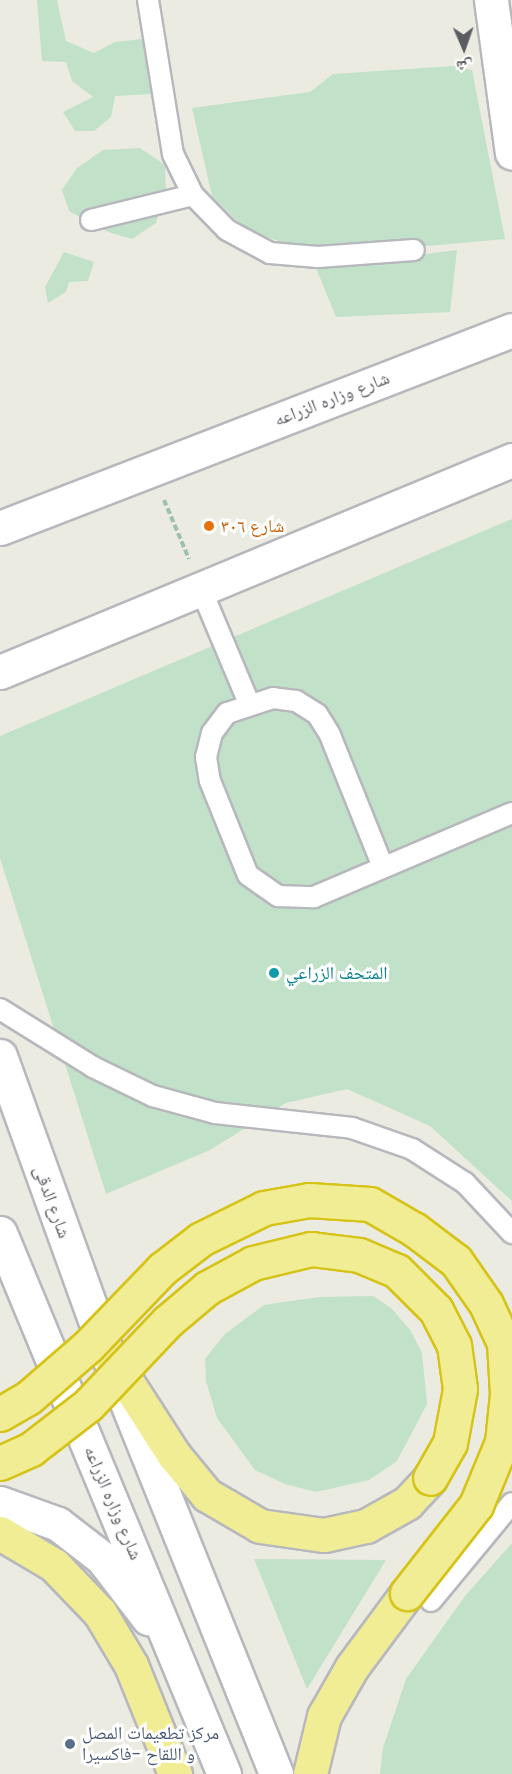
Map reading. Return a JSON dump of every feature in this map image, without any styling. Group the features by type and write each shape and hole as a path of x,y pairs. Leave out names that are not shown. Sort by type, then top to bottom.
{"highway":[{"path":"0,1414 28,1398 88,1346 162,1269 201,1239 264,1208 309,1200 370,1204 456,1261 486,1304 504,1343 507,1394 502,1442 476,1505 419,1597 352,1667 324,1716 310,1774"},
{"path":"0,1463 32,1449 88,1405 168,1321 207,1288 253,1263 311,1249 359,1255 397,1271 436,1310 454,1345 460,1389 450,1443 430,1478 407,1503 366,1526 324,1535 260,1526 207,1495 174,1455 105,1347"},
{"path":"0,1533 54,1565 100,1613 131,1665 175,1774"}],"street":[{"path":"491,0 512,153"},
{"name":"شارع وزاره الزراعه","path":"0,528 512,330"},
{"path":"0,672 512,460"},
{"name":"شارع الدقى","path":"0,1056 105,1347"},
{"name":"شارع وزاره الزراعه","path":"0,1233 224,1774"},
{"path":"105,1347 276,1774"},
{"path":"0,1503 58,1524 102,1558 175,1653"}],"lane":[{"path":"148,0 173,154 193,195 227,230 270,253 318,257 414,250"},
{"path":"91,220 193,195"},
{"path":"201,589 249,703"},
{"path":"383,867 329,733 317,714 296,701 273,698 249,703 227,713 212,733 206,757 210,781 248,875 262,888 296,899 314,897 512,813"},
{"path":"0,1009 93,1067 153,1096 215,1113 352,1128 412,1149 465,1183 511,1230"},
{"path":"419,1597 512,1503"}],"path":[{"path":"152,468 201,589"}],"green space":[{"path":"37,0 57,0 66,41 94,53 115,42 142,39 152,94 115,96 111,117 94,131 75,131 63,112 93,97 72,81 66,62 42,61"},
{"path":"453,66 472,70 505,239 427,246 385,241 297,248 244,228 212,196 192,108 310,92 333,74"},
{"path":"140,148 165,165 166,189 156,223 132,239 108,232 69,211 62,190 77,168 103,150"},
{"path":"457,250 450,312 336,317 316,268"},
{"path":"64,252 94,262 88,281 69,282 66,292 48,303 45,287"},
{"name":"المتحف الزراعي","path":"512,519 512,1201 430,1126 347,1089 286,1103 210,1150 106,1194 0,858 0,736"},
{"path":"373,1296 391,1308 411,1331 422,1353 427,1404 397,1461 369,1480 316,1492 285,1484 255,1470 217,1418 206,1381 205,1359 225,1334 264,1305 319,1297"},
{"path":"512,1543 512,1774 380,1774 383,1748 406,1679 465,1596"},
{"path":"254,1559 386,1560 307,1689"}],"place":[{"name":"شارع ٣٠٦","path":"209,526"},
{"name":"المتحف الزراعي","path":"274,973"},
{"name":"مركز تطعيمات المصل و اللقاح -فاكسيرا","path":"70,1744"}]}
